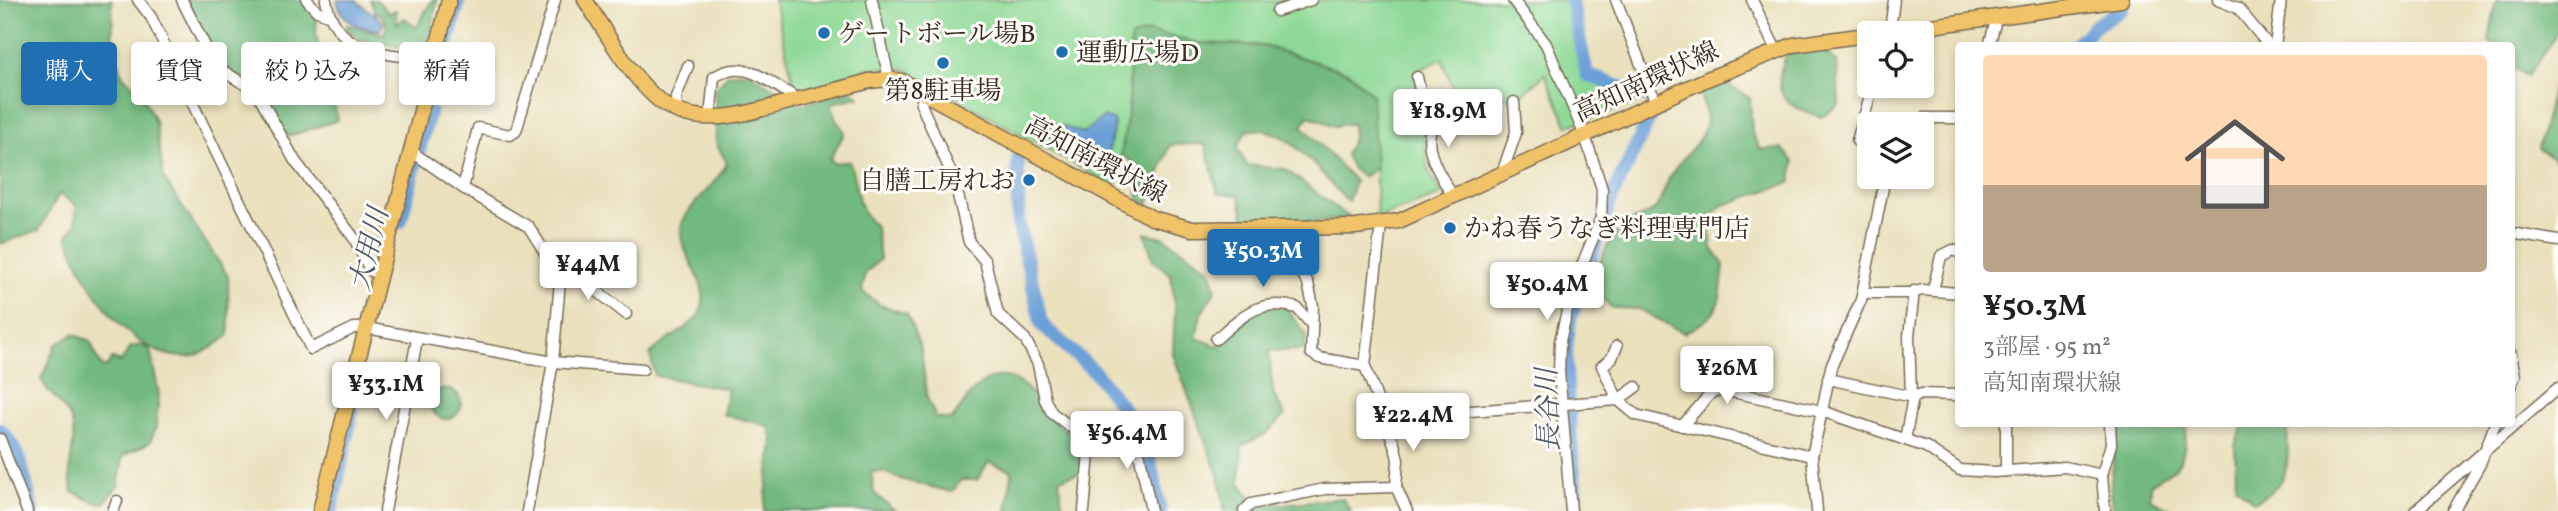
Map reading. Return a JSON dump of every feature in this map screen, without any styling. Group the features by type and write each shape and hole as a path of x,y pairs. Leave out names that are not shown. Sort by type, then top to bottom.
{"main road":[{"path":"439,42 449,0"},
{"path":"585,0 639,81 656,98 677,111 710,118 727,118 889,79"},
{"name":"高知南環状線","path":"1934,25 2120,0"},
{"name":"高知南環状線","path":"889,79 925,93 1117,200 1170,225 1192,229 1381,225 1422,213 1776,50 1819,39 1857,35"},
{"path":"320,511 371,329 379,275 416,154 425,105"}],"street":[{"path":"138,0 151,17 311,349 354,328 371,329 554,362 643,369"},
{"path":"182,0 215,66 257,92 295,161 354,238 370,270 379,275"},
{"path":"307,0 317,11 328,15"},
{"path":"326,0 328,15 335,29 358,47 399,55"},
{"path":"463,188 478,128 510,135 516,131 555,0"},
{"path":"872,0 889,79"},
{"path":"1277,11 1311,0"},
{"path":"1513,0 1540,33 1585,136 1600,180 1603,208 1563,319 1559,372 1567,404 1571,511"},
{"path":"1616,0 1656,103"},
{"path":"1752,0 1776,50"},
{"path":"1887,21 1894,0"},
{"path":"2218,0 2238,8 2266,42"},
{"path":"2276,42 2281,0"},
{"path":"1990,42 1997,16"},
{"path":"710,118 718,63"},
{"path":"677,111 677,97 688,66"},
{"path":"714,77 734,70 750,70 799,99"},
{"path":"1417,78 1438,170 1454,198"},
{"path":"925,93 922,104 955,182 969,242 985,261 998,314 1025,339 1038,364 1045,400 1052,413 1083,436 1089,453 1084,511"},
{"path":"1501,176 1516,133 1514,103"},
{"path":"1430,132 1440,116 1438,107"},
{"path":"1934,118 1955,118"},
{"path":"416,154 463,188 529,228 549,259 561,269 577,275 626,314"},
{"path":"1817,511 1812,456 1836,352 1863,293 1883,189"},
{"path":"1381,225 1365,366 1388,424 1398,460 1396,487 1407,511"},
{"path":"1297,228 1298,267 1308,283 1313,306 1311,353 1319,358 1365,366"},
{"path":"2515,234 2558,241"},
{"path":"1933,290 1941,256 1955,251"},
{"path":"527,511 554,362 561,269"},
{"path":"1863,293 1933,290 1955,293"},
{"path":"1905,440 1912,397 1909,336 1914,291"},
{"path":"1216,339 1256,306 1268,304 1297,308 1312,325"},
{"path":"385,511 417,339"},
{"path":"1617,346 1612,358 1602,366 1618,400 1636,415 1812,456"},
{"path":"1828,379 1912,397 1922,394 1955,395"},
{"path":"1388,424 1417,415 1618,400 1636,387"},
{"path":"2515,425 2558,388"},
{"path":"1682,426 1712,392 1723,390 1822,411 1926,447 1960,470 2006,471 2065,467 2102,475"},
{"path":"2006,427 2006,471"},
{"path":"2105,511 2102,475 2111,444 2110,427"},
{"path":"2452,511 2480,464 2494,427"},
{"path":"2415,511 2512,427"},
{"path":"0,439 27,511"},
{"path":"1089,453 1129,439 1137,442 1151,511"},
{"path":"1244,511 1251,504 1260,505 1296,493 1396,487"}],"green space":[{"path":"0,0 112,0 113,42 21,42 21,105 117,105 117,57 123,76 131,84 131,105 147,105 155,121 164,179 228,276 229,335 198,355 186,357 165,354 128,332 97,295 75,255 67,236 76,225 76,205 59,194 39,230 0,244"},
{"path":"185,0 301,0 317,14 318,42 241,42 241,80 227,72 227,42 207,42"},
{"path":"370,0 377,0 389,13 396,10 397,24 405,18 416,28 432,0 437,0 429,42 399,42 399,47 385,44 385,42 360,40 346,28 347,25 385,34 386,24 381,14 376,14"},
{"path":"774,0 1567,0 1584,79 1640,101 1568,126 1545,74 1515,101 1480,89 1456,96 1442,59 1414,72 1422,108 1428,170 1442,195 1377,218 1375,150 1348,72 1256,45 1198,43 1171,38 1129,107 1116,188 905,69 867,68 832,84 795,89"},
{"path":"2496,0 2558,0 2558,31 2527,77 2515,68 2515,42 2489,41"},
{"path":"1149,32 1198,43 1264,46 1348,72 1372,94 1376,168 1363,177 1352,169 1345,154 1353,139 1352,123 1335,126 1309,116 1302,126 1355,181 1348,202 1303,153 1275,134 1261,130 1246,131 1237,148 1247,165 1285,169 1350,218 1320,222 1245,221 1239,195 1218,193 1205,144 1170,145 1148,204 1138,198 1139,166 1121,155 1128,112 1131,37"},
{"path":"1814,43 1837,62 1839,105 1822,117 1790,103 1784,97 1780,80 1786,56"},
{"path":"2558,70 2558,163 2538,148"},
{"path":"748,72 801,105 851,90 859,97 831,103 836,120 845,132 830,159 834,163 849,161 860,205 876,227 880,259 865,274 862,291 880,305 907,314 921,350 927,398 936,418 951,420 970,394 982,384 997,377 1007,377 1023,385 1054,421 1077,438 1083,453 1081,473 1059,479 1063,511 1007,511 1012,471 989,462 977,480 961,480 952,492 884,472 871,472 874,493 895,511 764,511 773,442 769,426 723,414 728,389 655,376 650,354 693,322 703,305 703,292 687,255 681,231 689,211 718,178 727,163 716,143 715,89 728,74"},
{"path":"1720,80 1750,98 1752,133 1760,149 1783,149 1794,162 1791,182 1721,206 1708,219 1712,248 1724,265 1719,300 1717,307 1706,320 1684,333 1639,309 1612,308 1593,289 1608,245 1626,224 1655,209 1671,175 1700,137 1706,119 1699,92"},
{"path":"267,105 334,105 338,120 289,136 281,129"},
{"path":"1145,233 1163,237 1210,269 1216,289 1201,314 1196,338 1218,346 1256,309 1285,307 1306,334 1304,350 1269,351 1273,393 1285,415 1267,433 1242,446 1240,483 1255,503 1283,504 1342,498 1351,511 1225,511 1219,478 1173,354 1175,308 1171,275 1153,260"},
{"path":"73,334 90,341 100,364 106,368 112,359 121,362 131,347 141,345 150,350 159,395 156,427 150,442 123,456 118,486 104,503 96,503 73,492 70,472 73,437 71,420 41,379 56,345"},
{"path":"446,389 457,393 461,404 457,415 446,419 435,415 431,404 435,393"},
{"path":"2118,427 2187,427 2180,461 2170,472 2151,483 2150,499 2175,511 2112,511 2111,483"},
{"path":"2243,427 2287,427 2286,470 2276,487 2254,502 2236,486 2235,445"}],"water":[{"path":"337,0 356,0 383,23 380,30 352,23 339,8"},
{"path":"1103,117 1113,120 1114,125 1107,159 1102,164 1094,163 1074,145 1050,136 1050,128 1056,124 1083,133"}],"waterway":[{"name":"大用川","path":"400,222 459,0"},
{"name":"長谷川","path":"1571,0 1587,75 1646,96"},
{"path":"2079,42 2095,26 2122,9 2123,2"},
{"name":"長谷川","path":"1577,511 1567,393 1566,347 1570,319 1610,201 1652,113"},
{"path":"1018,158 1018,223 1042,325 1094,371 1145,437 1160,511"},
{"name":"大用川","path":"331,511 352,411"},
{"path":"0,430 18,457 32,511"}],"place":[{"name":"ゲートボール場B","path":"824,33"},
{"name":"運動広場D","path":"1062,52"},
{"name":"第8駐車場","path":"943,63"},
{"name":"自膳工房れお","path":"1029,180"},
{"name":"かね春うなぎ料理専門店","path":"1450,228"}]}
